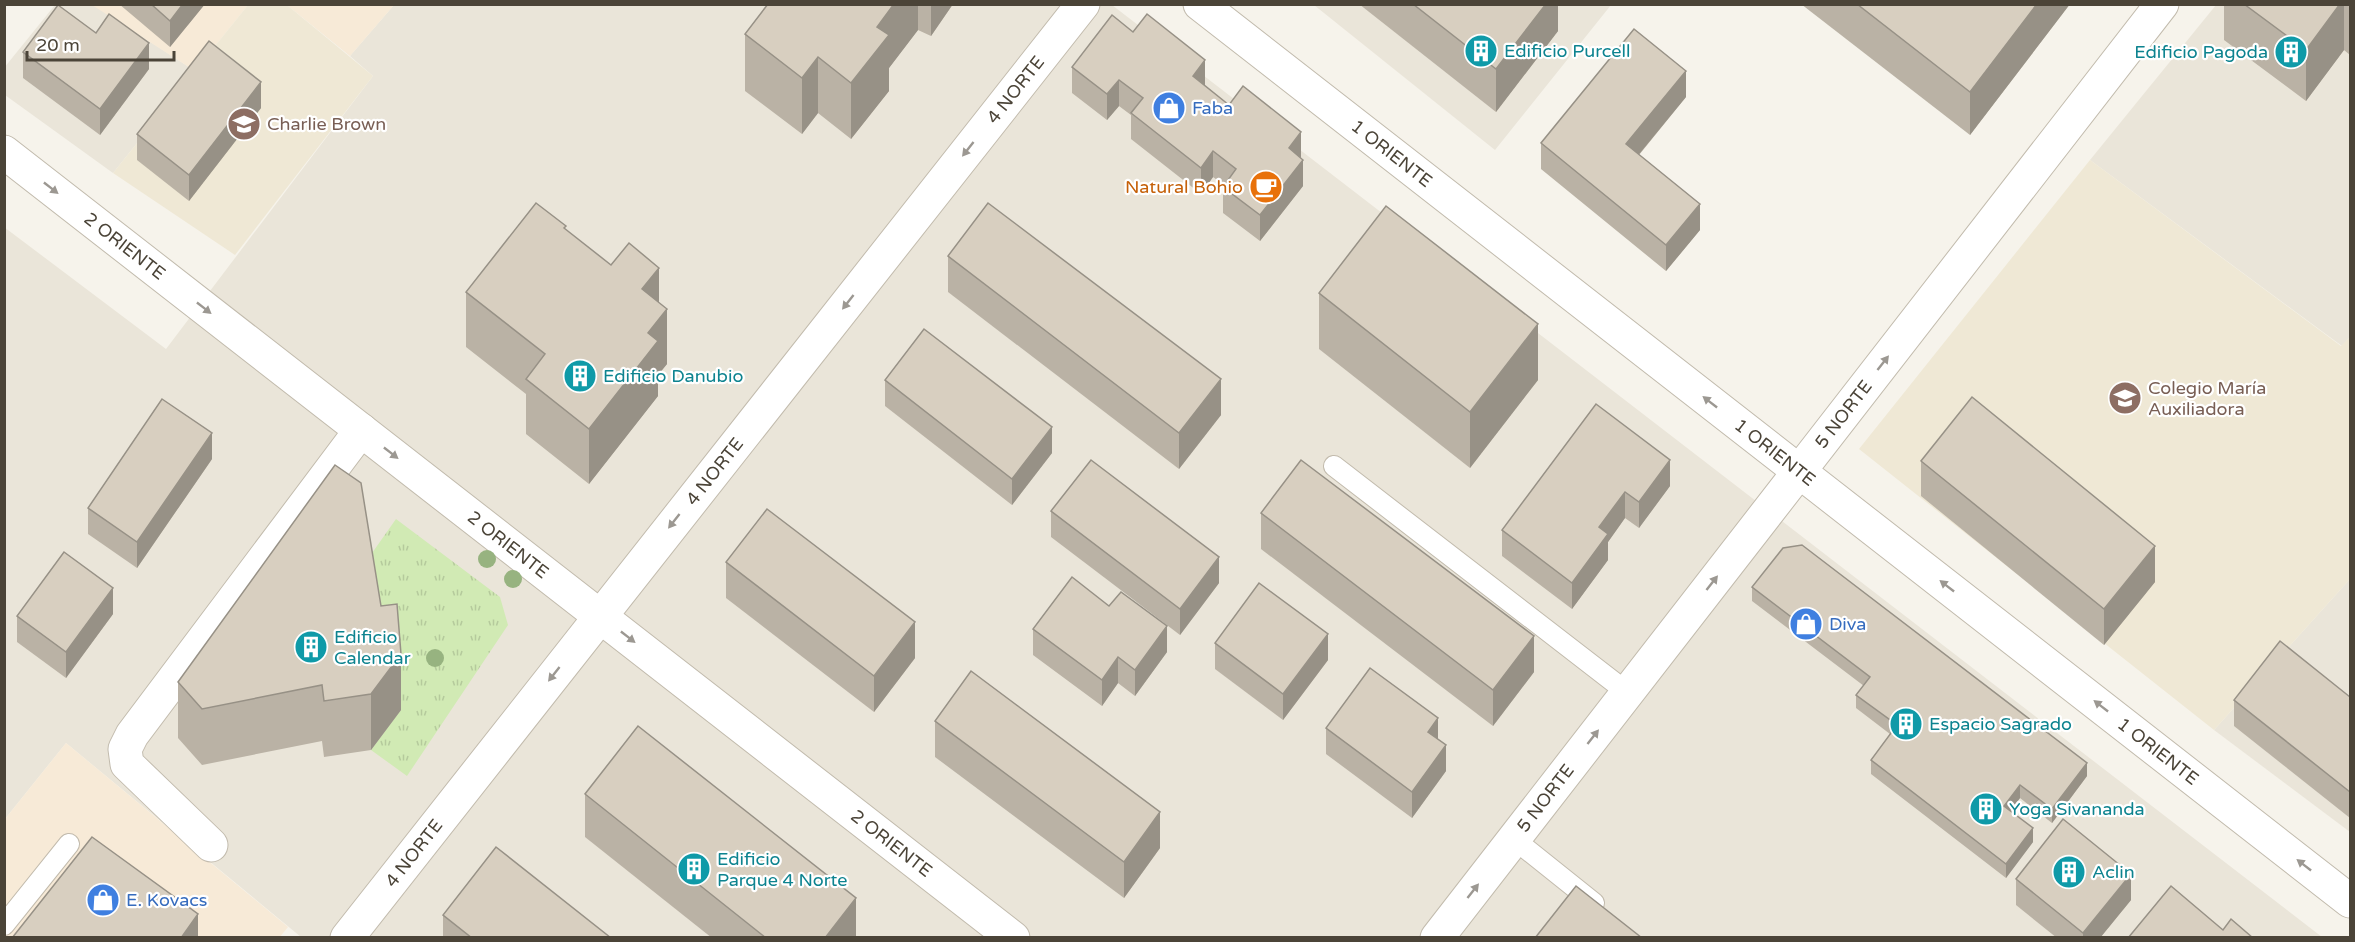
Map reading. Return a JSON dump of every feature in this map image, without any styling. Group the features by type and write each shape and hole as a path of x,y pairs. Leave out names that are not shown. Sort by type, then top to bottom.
{"street":[{"name":"4 NORTE","path":"346,938 1083,4"},
{"name":"1 ORIENTE","path":"1200,4 2350,901"},
{"name":"5 NORTE","path":"1437,938 2162,4"},
{"name":"2 ORIENTE","path":"4,152 1013,938"},
{"path":"211,845 127,764 125,749 132,735 361,430"}],"lane":[{"path":"1335,466 1628,693"},
{"path":"1514,839 1611,916"},
{"path":"4,926 69,844"}],"shaded area":[{"path":"92,4 195,71 113,173 5,95 4,68 55,5"},
{"path":"92,5 248,5 195,71"},
{"name":"Charlie Brown","path":"248,5 287,5 373,76 235,255 113,173"},
{"path":"287,5 394,5 350,56"},
{"path":"394,5 1112,5 2322,937 301,937 66,743 5,819 4,227 166,349 373,76 350,56"},
{"path":"1314,5 1611,5 1495,150"},
{"path":"2216,5 2350,5 2350,337 2342,346 2090,160"},
{"name":"Colegio María Auxiliadora","path":"2090,160 2341,346 2350,337 2350,579 2214,730 1859,449"},
{"path":"2350,579 2350,832 2214,730"},
{"path":"66,743 288,927 279,938 5,938 5,819"}],"green space":[{"path":"396,519 500,597 508,625 407,776 371,750 401,709 365,563"}],"building":[{"path":"151,4 183,4 170,21"},
{"path":"768,4 894,4 877,27 889,35 851,83 818,57 802,78 745,34"},
{"path":"1413,4 1546,4 1496,69"},
{"path":"1857,4 2037,4 1970,92"},
{"path":"2244,4 2340,4 2306,50"},
{"path":"58,5 96,33 109,14 149,43 100,109 23,52"},
{"path":"1147,14 1205,60 1193,76 1229,105 1243,86 1301,132 1289,148 1303,160 1260,215 1223,187 1236,169 1213,151 1201,168 1131,113 1143,98 1119,80 1107,94 1072,67 1112,15 1133,32"},
{"path":"1634,29 1686,71 1626,144 1700,204 1666,245 1541,143"},
{"path":"209,41 261,82 189,175 137,134"},
{"path":"536,203 611,265 629,243 659,268 642,289 667,309 648,333 658,341 589,429 526,379 545,354 466,292"},
{"path":"988,203 1221,379 1179,433 948,256"},
{"path":"1386,206 1538,324 1470,412 1319,293"},
{"path":"924,329 1052,427 1012,479 885,380"},
{"path":"1972,397 2155,546 2104,609 1921,461"},
{"path":"162,399 212,433 137,542 88,508"},
{"path":"1596,404 1670,460 1639,502 1625,492 1599,527 1608,534 1572,583 1502,530"},
{"path":"1091,460 1219,557 1180,609 1051,511"},
{"path":"1301,460 1534,636 1493,690 1261,513"},
{"path":"335,465 361,483 381,606 397,604 401,654 371,694 324,701 322,685 202,709 178,682"},
{"path":"767,509 915,622 874,676 726,562"},
{"path":"1802,545 2087,763 2052,809 2020,785 2004,806 2033,828 2006,864 1871,760 1897,725 1856,695 1870,677 1752,587 1783,548"},
{"path":"64,552 113,588 66,652 17,616"},
{"path":"1072,577 1109,606 1121,592 1167,626 1135,670 1118,657 1102,680 1033,629"},
{"path":"1259,583 1328,634 1283,694 1215,643"},
{"path":"2280,641 2350,697 2350,792 2234,700"},
{"path":"1370,668 1438,718 1428,732 1446,745 1412,792 1326,728"},
{"path":"971,671 1160,812 1124,862 935,721"},
{"path":"638,726 856,898 825,938 766,938 585,794"},
{"path":"2063,819 2131,874 2083,933 2016,879"},
{"path":"92,837 198,914 181,938 12,938"},
{"path":"496,847 611,938 472,938 443,915"},
{"path":"1576,886 1642,938 1535,938"},
{"path":"2171,886 2223,930 2231,919 2253,938 2128,938"}],"place":[{"name":"Edificio Purcell","path":"1481,51"},
{"name":"Edificio Pagoda","path":"2291,52"},
{"name":"Faba","path":"1169,108"},
{"name":"Charlie Brown","path":"244,124"},
{"name":"Natural Bohio","path":"1266,187"},
{"name":"Edificio Danubio","path":"580,376"},
{"name":"Colegio María Auxiliadora","path":"2125,398"},
{"name":"Diva","path":"1806,624"},
{"name":"Edificio Calendar","path":"311,647"},
{"name":"Espacio Sagrado","path":"1906,724"},
{"name":"Yoga Sivananda","path":"1986,809"},
{"name":"Edificio Parque 4 Norte","path":"694,869"},
{"name":"Aclin","path":"2069,872"},
{"name":"E. Kovacs","path":"103,900"}]}
